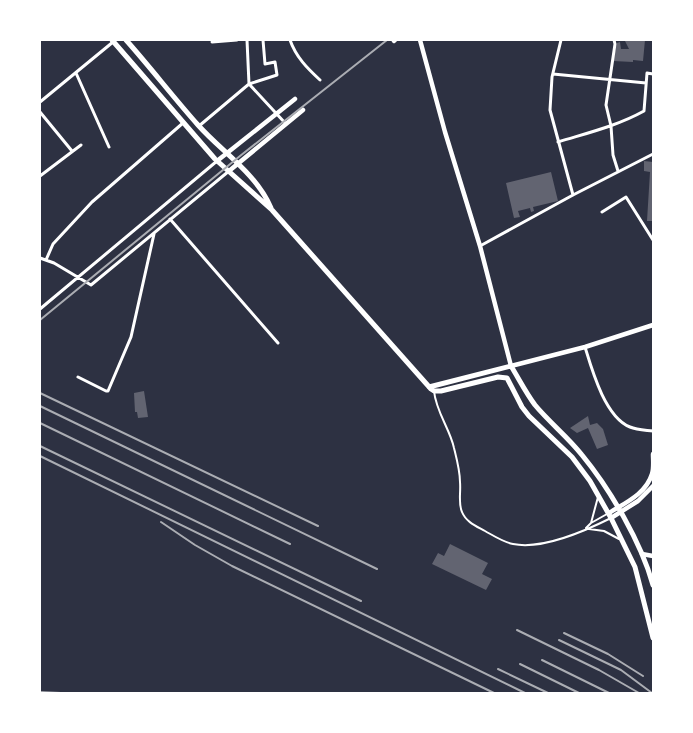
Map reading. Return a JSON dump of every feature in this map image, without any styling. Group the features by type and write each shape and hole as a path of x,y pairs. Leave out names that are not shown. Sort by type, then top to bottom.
{"main road":[{"path":"128,40 198,126 225,154 237,163 266,196 272,210"},
{"path":"420,40 445,132 480,246 511,366 535,404 582,454 599,477 642,554 652,576 653,585"},
{"path":"113,41 217,161 272,210 429,387 434,391 447,390 504,376 507,378 522,407 572,457 590,481 610,515 635,567 653,638"},
{"path":"217,161 294,99"},
{"path":"229,171 303,110"},
{"path":"429,387 585,347 653,325"},
{"path":"619,510 646,486 652,472 653,454"},
{"path":"610,515 638,501 653,486"},
{"path":"642,554 653,556"}],"street":[{"path":"119,48 128,40"},
{"path":"212,42 237,40"},
{"path":"247,40 248,84 286,124"},
{"path":"198,126 248,84 277,74 275,62 265,64 263,40"},
{"path":"290,40 293,49 302,63 320,80"},
{"path":"561,40 553,74 550,110 573,194"},
{"path":"614,40 606,105 611,126 613,155 618,172"},
{"path":"40,102 113,41"},
{"path":"76,73 109,148"},
{"path":"558,142 611,126 644,111 647,73 653,74"},
{"path":"553,74 646,83"},
{"path":"40,112 72,151"},
{"path":"46,260 53,244 92,202 183,123"},
{"path":"40,176 81,145"},
{"path":"480,246 573,194 653,154"},
{"path":"40,309 217,161"},
{"path":"40,258 91,285 229,171"},
{"path":"602,212 626,197 653,240"},
{"path":"170,219 278,343"},
{"path":"78,377 107,391 131,337 154,233"},
{"path":"585,347 594,376 618,418 628,427 653,431"}],"lane":[{"path":"434,391 436,404 453,443 460,477 460,505 467,520 512,544 524,545 543,543 586,528 610,515"},
{"path":"591,523 597,506 598,495"},
{"path":"586,528 591,523 610,515"},
{"path":"586,528 610,533 625,545"}],"building":[{"path":"645,40 643,61 613,61 617,43 620,42 621,49 629,49 625,41"},
{"path":"644,161 653,162 653,221 647,221 650,172 644,171"},
{"path":"551,172 558,201 533,207 534,211 531,212 530,208 518,211 520,217 514,218 506,183"},
{"path":"144,391 148,417 138,418 137,412 135,412 134,393"},
{"path":"588,416 590,425 597,423 603,429 608,445 597,449 588,428 577,433 570,428"},
{"path":"450,544 488,563 482,574 492,579 486,590 432,564 438,553 444,556"}],"railway":[{"path":"40,320 240,156 387,40"},
{"path":"40,393 318,526"},
{"path":"40,406 377,569"},
{"path":"40,423 290,544"},
{"path":"40,446 361,601"},
{"path":"40,456 525,693"},
{"path":"161,522 195,545 232,566 494,693"},
{"path":"517,630 599,670 639,693"},
{"path":"564,633 608,654 643,676"},
{"path":"559,640 621,670 652,693"},
{"path":"542,660 609,693"},
{"path":"520,664 579,693"},
{"path":"498,669 548,693"},
{"path":"40,692 61,693"}]}
